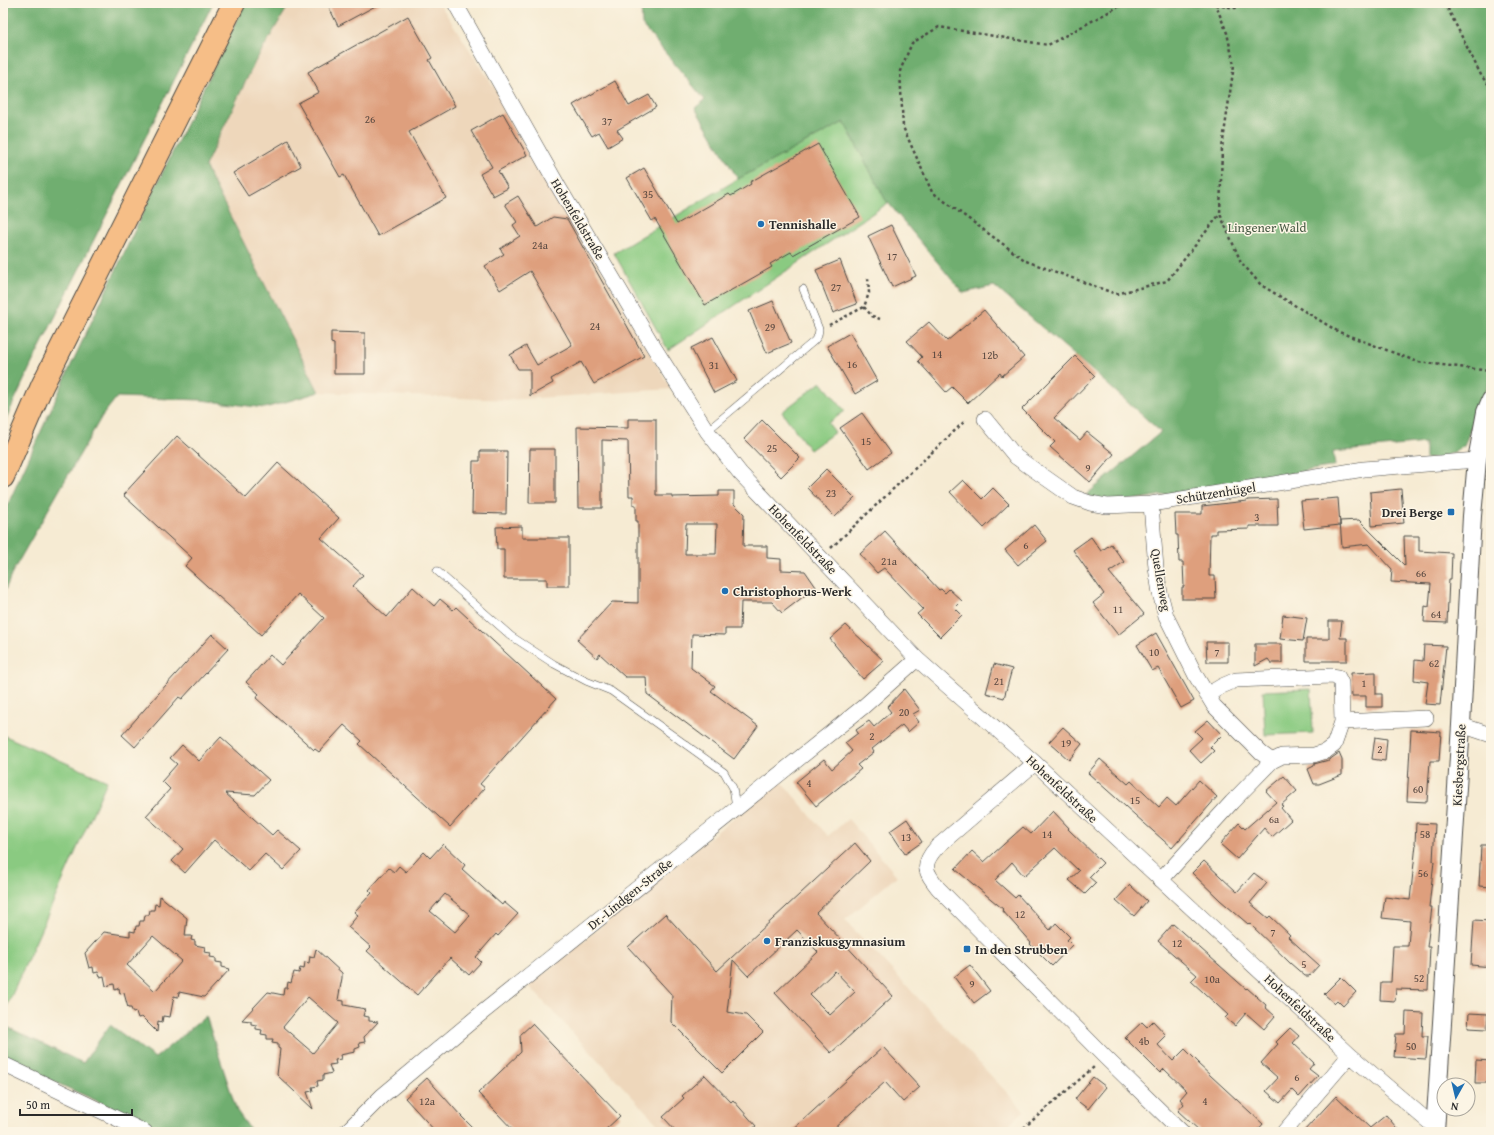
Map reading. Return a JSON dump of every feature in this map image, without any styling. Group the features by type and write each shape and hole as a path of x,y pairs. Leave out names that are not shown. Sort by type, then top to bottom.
{"main road":[{"path":"3,477 42,386 234,3"}],"street":[{"name":"Hohenfeldstraße","path":"455,3 558,186 665,365 707,431 740,473 917,659 1035,763 1350,1055 1435,1130"},
{"name":"Kiesbergstraße","path":"1435,1130 1461,725 1472,516 1477,460 1486,412 1491,400"},
{"name":"Schützenhügel","path":"985,419 1016,457 1073,497 1090,503 1107,506 1151,504 1364,469 1477,460"},
{"name":"Quellenweg","path":"1151,504 1156,568 1166,616 1206,695 1214,706 1272,761"},
{"name":"Dr.-Lindgen-Straße","path":"346,1132 382,1096 431,1055 736,807 863,707 917,659"},
{"path":"1161,880 1232,802 1272,761 1282,756 1314,755 1326,751 1334,745 1342,722 1341,683 1338,677 1331,676 1236,680 1206,695"},
{"path":"1342,722 1426,718"},
{"path":"1461,725 1491,735"},
{"path":"1035,763 937,847 929,856 927,866 928,875 938,888 1105,1057 1182,1132"},
{"path":"1284,1132 1350,1055"},
{"path":"3,1064 145,1132"}],"lane":[{"path":"707,431 818,336 819,329 803,289"},
{"path":"437,571 511,636 554,664 586,681 611,691 724,772 733,788 736,807"}],"path":[{"path":"1125,3 1048,45 939,27 912,43 900,71 903,127 932,192 1026,261 1116,294 1167,281 1220,214"},
{"path":"1215,4 1235,8 1259,3"},
{"path":"1445,3 1482,77 1491,87"},
{"path":"1215,4 1227,33 1234,65 1222,148 1220,214 1241,262 1261,285 1339,332 1418,362 1491,371"},
{"path":"819,329 864,307 869,293 868,277"},
{"path":"864,307 872,316 880,318"},
{"path":"821,559 966,420"},
{"path":"1019,1132 1105,1057"}],"shaded area":[{"path":"290,3 439,3 496,90 671,389 508,400 319,392 205,166 255,62"},
{"path":"780,780 828,836 848,819 897,876 845,920 1024,1111 1001,1132 665,1132 529,986"}],"green space":[{"path":"3,3 213,3 33,361 3,425"},
{"path":"245,3 290,3 255,62 205,166 319,392 265,408 201,400 117,397 102,416 13,571 3,595 3,515 72,363"},
{"name":"Lingener Wald","path":"641,3 1491,3 1491,377 1464,446 1443,458 1425,459 1425,443 1333,452 1335,466 1109,504 1086,495 1161,432 994,286 963,293 885,199 844,122 738,179 695,108 705,100 642,25"},
{"path":"844,122 888,203 668,350 614,253 738,179"},
{"path":"821,382 845,411 828,423 835,432 810,450 782,412"},
{"path":"1311,689 1313,733 1265,735 1263,691"},
{"path":"3,735 107,781 3,1015"},
{"path":"206,1016 237,1111 252,1132 156,1132 151,1127 104,1104 3,1059 3,1025 83,1063 110,1025 155,1058"}],"building":[{"path":"327,3 381,3 338,26"},
{"path":"408,16 432,58 429,60 455,106 409,132 446,198 378,236 344,175 340,177 298,103 319,92 308,72"},
{"path":"615,81 629,106 649,95 656,107 617,130 623,138 608,147 599,132 592,136 573,105"},
{"path":"503,113 527,155 498,171 508,188 493,196 480,174 492,167 471,131"},
{"path":"288,140 301,166 248,196 233,173"},
{"name":"Tennishalle","path":"818,144 860,217 793,255 791,252 770,264 772,267 705,305 655,219 652,221 627,178 644,168 677,224 729,194 731,196 751,184 750,182"},
{"path":"518,196 537,227 553,217 567,219 644,356 594,384 581,362 551,379 553,383 530,396 530,369 518,369 510,355 526,346 537,365 572,345 530,271 500,290 485,266 504,254 500,249 520,236 513,225 517,222 505,204"},
{"path":"891,225 916,276 892,287 868,236"},
{"path":"840,260 857,304 833,313 816,270"},
{"path":"773,301 791,343 767,353 749,311"},
{"path":"984,310 1024,357 1002,376 1000,373 968,403 952,387 946,392 918,361 922,357 907,341 929,322 947,341"},
{"path":"331,332 365,333 365,374 334,374 334,344 331,343"},
{"path":"850,333 877,381 855,394 827,346"},
{"path":"713,337 737,381 714,393 691,348"},
{"path":"1075,356 1095,376 1054,418 1080,440 1087,432 1114,454 1090,482 1050,447 1055,442 1022,409"},
{"path":"862,413 891,453 869,469 840,428"},
{"name":"Christophorus-Werk","path":"628,419 656,419 656,495 672,495 672,497 719,496 719,491 734,491 734,504 744,514 743,546 767,546 767,558 781,559 781,570 805,571 816,587 782,613 772,602 741,602 740,629 725,629 725,635 692,634 691,668 715,686 711,691 758,726 734,759 647,694 646,677 625,677 600,654 597,658 577,640 612,602 638,603 638,521 636,521 636,505 633,505 633,496 629,496 628,441 602,440 602,508 578,508 577,427 628,428","holes":["686,524 717,524 716,554 685,554"]},
{"path":"762,420 800,458 781,477 744,439"},
{"path":"177,436 246,498 278,463 339,518 321,538 363,575 353,586 387,617 413,587 434,606 440,599 453,610 456,607 556,699 480,784 485,788 450,827 359,744 362,741 344,725 319,752 315,749 314,750 256,698 259,694 246,682 270,655 281,665 324,618 298,594 261,635 185,566 192,558 123,495"},
{"path":"530,449 555,449 555,503 529,503"},
{"path":"480,451 507,451 506,514 472,513 473,461 480,461"},
{"path":"826,469 855,498 835,517 807,488"},
{"path":"963,480 982,499 993,488 1009,504 984,528 950,492"},
{"path":"1401,489 1404,523 1372,526 1370,492"},
{"path":"1338,498 1340,525 1304,529 1301,501"},
{"path":"1277,499 1278,526 1249,526 1249,529 1216,530 1216,534 1210,534 1209,576 1215,576 1216,599 1182,599 1182,587 1184,587 1183,562 1179,562 1178,535 1176,535 1175,514 1202,514 1202,506 1247,500"},
{"path":"1359,520 1405,566 1404,536 1419,536 1419,551 1452,553 1447,623 1424,622 1425,606 1429,607 1431,584 1391,582 1392,569 1369,544 1342,547 1340,521"},
{"path":"1034,525 1047,541 1018,565 1005,550"},
{"path":"522,526 522,538 569,538 569,586 547,586 547,579 504,579 504,549 497,549 496,527"},
{"path":"885,531 939,590 941,589 945,593 949,589 962,601 955,608 962,615 940,637 917,614 923,609 884,568 877,573 860,554"},
{"path":"1091,537 1101,551 1111,544 1124,562 1109,572 1144,614 1118,635 1093,603 1104,594 1073,550"},
{"path":"1283,615 1307,618 1303,641 1280,639"},
{"path":"1329,621 1342,621 1340,638 1347,638 1347,661 1306,661 1306,639 1329,639"},
{"path":"846,625 884,661 863,679 830,639"},
{"path":"1156,633 1194,701 1181,708 1158,668 1152,671 1137,645"},
{"path":"212,634 228,649 182,699 179,697 135,747 122,735"},
{"path":"1206,642 1228,642 1228,662 1207,662"},
{"path":"1255,644 1282,644 1282,663 1271,663 1268,659 1255,666"},
{"path":"1424,645 1446,646 1440,705 1425,704 1428,682 1414,680 1415,660 1423,661"},
{"path":"994,664 1012,669 1004,698 986,693"},
{"path":"1376,672 1376,694 1382,694 1382,707 1366,707 1366,696 1352,696 1351,673"},
{"path":"904,689 920,710 913,714 919,722 908,732 902,725 872,749 874,752 857,765 861,769 816,806 796,782 824,759 832,769 852,751 845,743 858,733 856,730 869,721 874,727 891,712 887,707"},
{"path":"1208,720 1222,735 1210,747 1214,751 1201,763 1189,750 1202,738 1195,731"},
{"path":"1063,727 1082,744 1069,760 1049,742"},
{"path":"1411,730 1441,732 1439,761 1430,761 1427,802 1407,801"},
{"path":"221,737 269,780 255,795 225,793 272,835 277,830 301,851 283,870 265,854 249,871 214,840 185,873 172,861 183,849 146,816 170,789 162,781 177,764 170,758 182,745 199,761"},
{"path":"1375,737 1387,739 1385,761 1372,759"},
{"path":"1339,753 1342,760 1342,775 1319,784 1314,784 1308,769 1314,766 1314,764 1329,760"},
{"path":"1100,759 1128,784 1131,781 1159,807 1167,798 1176,806 1199,780 1217,797 1172,848 1088,773"},
{"path":"1284,776 1297,791 1281,805 1283,806 1281,808 1291,820 1272,837 1264,828 1237,859 1220,844 1239,823 1245,829 1276,802 1266,791"},
{"path":"1053,811 1069,828 1068,829 1103,863 1089,877 1096,883 1085,894 1069,880 1079,871 1055,848 1024,876 1012,862 995,880 1015,898 1018,895 1050,930 1056,923 1070,937 1067,940 1072,945 1052,966 1030,944 1031,943 1002,910 1003,909 955,869 972,851 984,862 1023,827 1031,834"},
{"path":"907,819 922,842 905,854 890,831"},
{"path":"1416,823 1435,824 1434,861 1429,907 1432,907 1427,947 1430,947 1428,990 1396,989 1395,1001 1380,1000 1381,982 1391,982 1393,946 1408,946 1410,921 1382,918 1385,897 1410,900 1416,844"},
{"path":"855,843 870,861 816,913 893,996 831,1053 775,993 818,952 797,930 748,976 733,960 727,1012 746,1015 763,1032 722,1073 671,1022 672,995 628,947 665,914 717,971","holes":["835,971 855,992 830,1015 810,995"]},
{"path":"443,844 465,865 462,869 502,905 504,902 518,914 498,936 496,934 476,957 481,962 469,975 450,958 417,995 367,951 371,947 348,927 358,915 354,912 372,893 369,890 389,868 394,872 399,866 406,872 424,852 430,858","holes":["445,894 470,915 455,932 430,911"]},
{"path":"1481,845 1491,845 1491,887 1479,886"},
{"path":"1204,861 1237,892 1254,873 1267,883 1250,903 1268,918 1270,916 1290,935 1288,937 1319,965 1309,976 1305,976 1290,963 1249,923 1248,924 1220,900 1192,873"},
{"path":"1130,885 1147,901 1134,916 1116,900"},
{"path":"160,896 187,918 185,936 192,936 191,940 195,941 195,945 205,947 204,952 211,953 210,957 216,958 216,962 222,963 222,967 230,969 204,997 179,992 178,997 174,996 170,1017 163,1016 162,1022 158,1021 157,1032 142,1017 138,1018 136,1012 133,1013 131,1008 128,1008 124,993 120,994 119,988 115,990 114,984 106,986 104,976 100,977 98,972 94,973 93,967 89,968 85,953 104,932 130,936 130,931 135,932 136,926 139,926 140,921 144,921 145,915 149,915 150,910 154,910 155,904 159,905","holes":["153,936 182,961 155,991 127,965"]},
{"path":"1474,920 1491,921 1491,967 1471,965"},
{"path":"1173,924 1266,1005 1265,1007 1275,1016 1264,1029 1246,1013 1235,1026 1225,1018 1228,1015 1191,981 1197,975 1158,941"},
{"path":"316,949 342,973 338,1000 344,1001 344,1005 365,1009 363,1016 369,1017 369,1021 378,1022 364,1037 365,1042 359,1043 360,1047 355,1049 355,1052 340,1055 341,1059 335,1060 336,1064 329,1065 332,1073 323,1075 323,1080 317,1081 318,1086 312,1087 313,1091 307,1092 313,1109 277,1075 280,1049 278,1048 278,1044 272,1043 273,1039 267,1039 267,1035 261,1034 262,1030 256,1029 256,1025 251,1024 251,1021 242,1020 268,992 283,995 284,988 287,988 288,982 291,983 294,972 299,973 300,968 304,969 305,962 309,963 310,956 314,957","holes":["308,997 338,1023 313,1053 283,1027"]},
{"path":"970,965 990,991 974,1003 954,977"},
{"path":"1341,977 1356,992 1343,1006 1337,1000 1334,1003 1324,994"},
{"path":"1406,1012 1423,1013 1422,1036 1428,1036 1426,1059 1394,1057 1396,1034 1405,1034"},
{"path":"1469,1013 1488,1014 1487,1029 1468,1028"},
{"path":"1153,1021 1166,1035 1157,1044 1173,1061 1185,1049 1199,1063 1198,1064 1263,1124 1256,1132 1201,1132 1178,1111 1184,1104 1180,1099 1187,1091 1164,1069 1160,1073 1125,1038 1142,1022 1147,1027"},
{"path":"532,1024 620,1116 603,1132 515,1132 478,1093 521,1052 520,1035"},
{"path":"1290,1028 1299,1036 1293,1043 1314,1063 1309,1069 1318,1076 1299,1097 1292,1090 1280,1103 1266,1091 1278,1078 1261,1063 1278,1044 1276,1042"},
{"path":"883,1047 920,1087 903,1102 885,1082 830,1132 790,1132"},
{"path":"1476,1060 1491,1061 1491,1083 1476,1083"},
{"path":"705,1075 731,1102 733,1100 756,1126 749,1132 677,1132 663,1117 684,1098 682,1096"},
{"path":"1093,1077 1106,1087 1088,1109 1075,1099"},
{"path":"427,1078 477,1132 436,1132 405,1098"},
{"path":"1336,1096 1370,1128 1386,1115 1400,1132 1303,1132"}],"place":[{"name":"Tennishalle","path":"761,224"},
{"name":"Drei Berge","path":"1451,512"},
{"name":"Christophorus-Werk","path":"725,591"},
{"name":"Franziskusgymnasium","path":"767,941"},
{"name":"In den Strubben","path":"967,949"}]}
